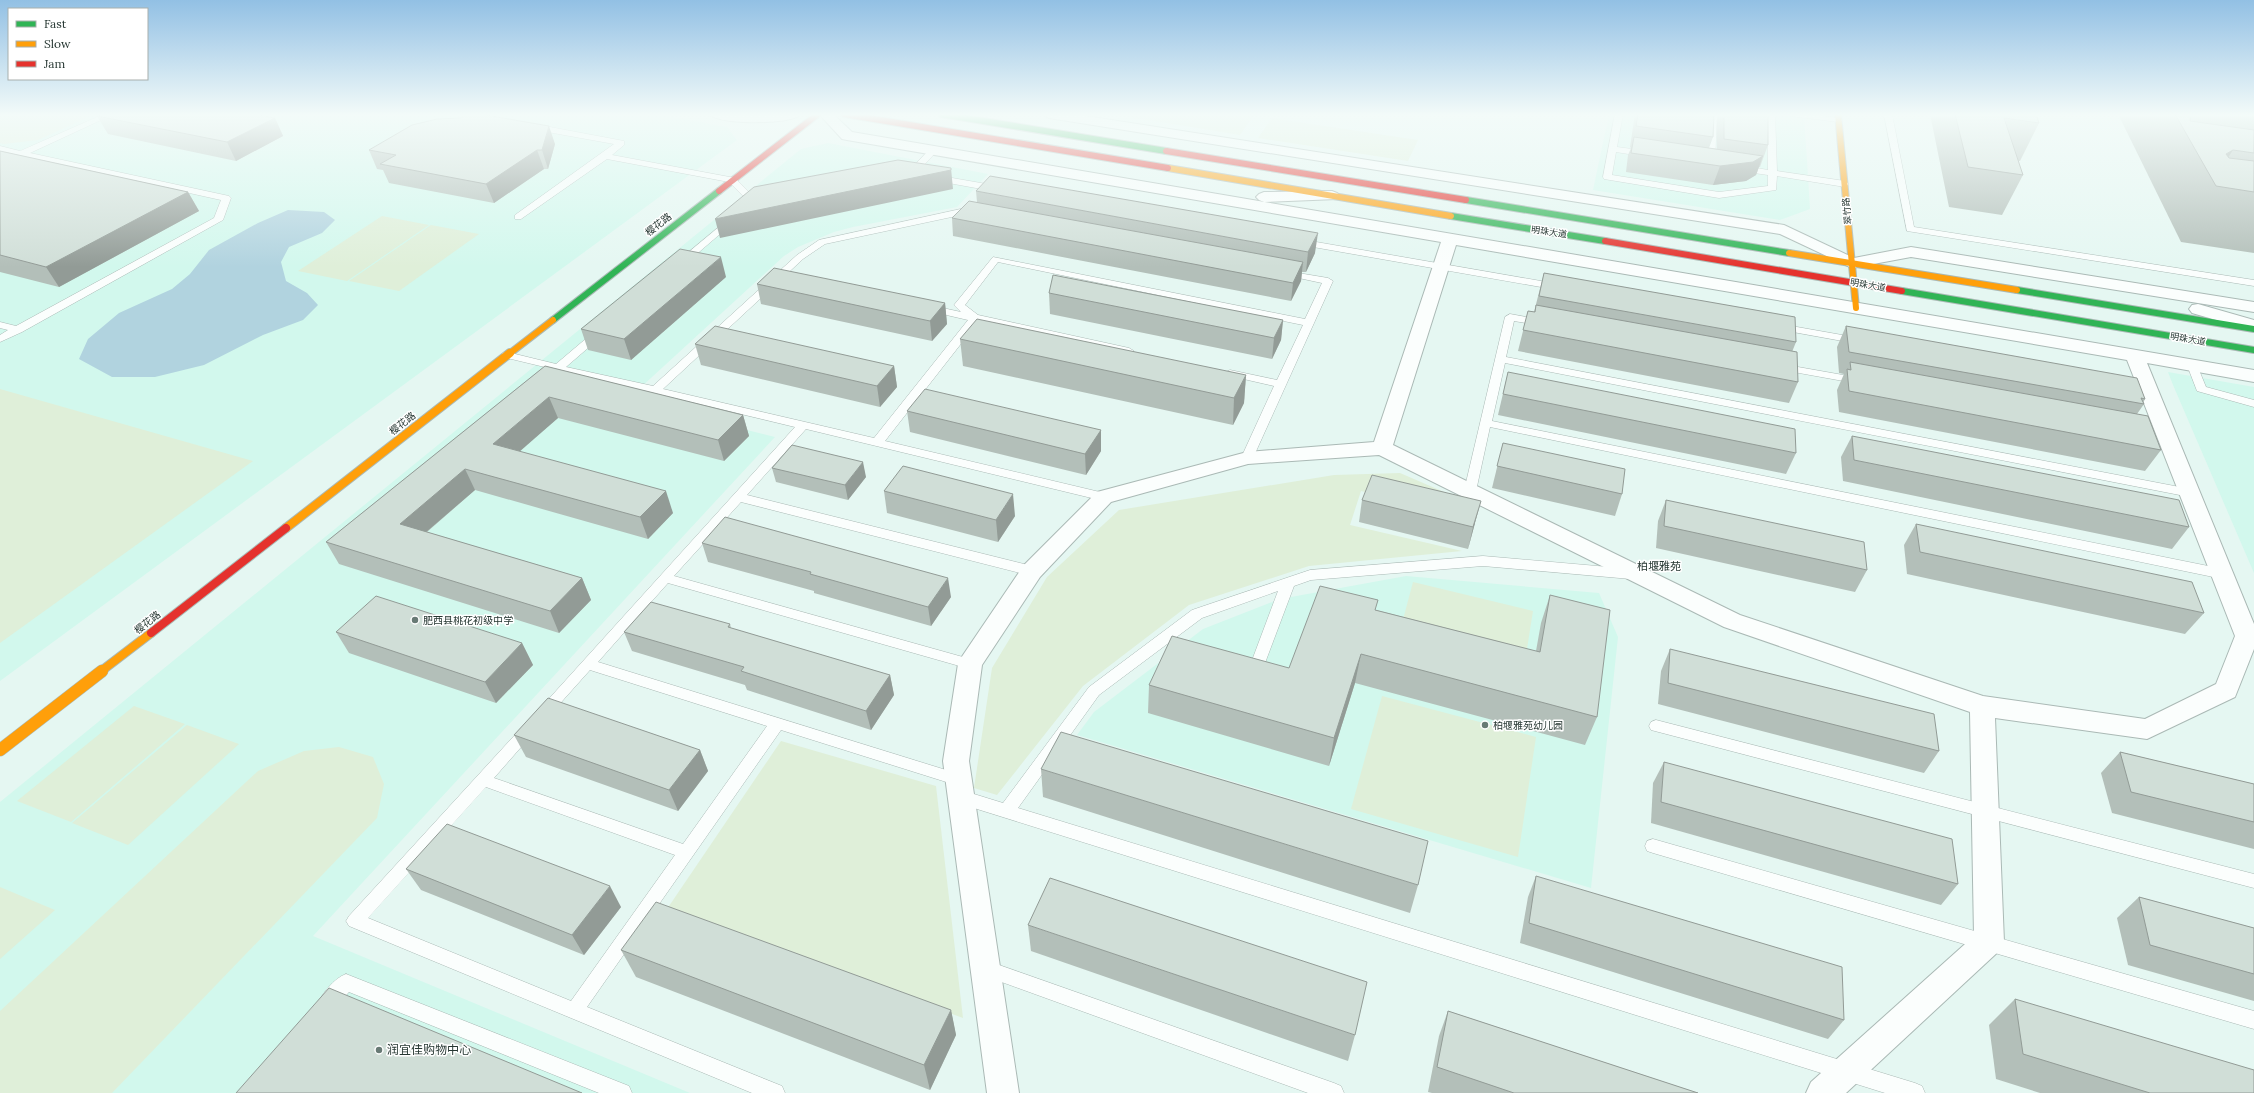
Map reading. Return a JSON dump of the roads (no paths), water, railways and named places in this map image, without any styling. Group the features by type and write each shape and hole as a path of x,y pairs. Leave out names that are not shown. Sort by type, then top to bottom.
{"main road":[{"name":"樱花路","path":"0,750 752,165"},
{"name":"明珠大道","path":"1148,165 2254,350"},
{"name":"明珠大道","path":"1254,165 2254,328"},
{"name":"翠竹路","path":"1843,165 1856,308"},
{"path":"1617,243 1645,243 1647,235 1620,225"}],"street":[{"path":"1017,165 2254,376"},
{"path":"1372,165 1784,230 1852,263 1911,252 2254,307"},
{"path":"1213,198 1332,196"},
{"path":"1382,448 1450,239"},
{"path":"2126,286 2254,328"},
{"path":"1003,1093 956,761 970,664 1032,571 1104,497 1247,458 1382,448 1732,621 1982,706 2147,730 2226,690 2247,636 2190,493 2161,437 2142,391 2136,356"},
{"path":"1822,1093 1989,942 1982,706"}],"lane":[{"path":"0,340 218,220 226,198 72,165"},
{"path":"518,217 592,165"},
{"path":"653,165 732,180 751,204 670,272"},
{"path":"918,165 907,174 1012,192"},
{"path":"1610,165 1608,177 1719,195 1773,188 1773,165"},
{"path":"1898,165 1910,228 2254,283"},
{"path":"1734,167 1845,184"},
{"path":"655,390 800,257 822,242 961,212 985,216"},
{"path":"1285,239 1566,288"},
{"path":"975,318 959,305 996,259 1309,323"},
{"path":"1247,458 1328,281 1274,270"},
{"path":"780,275 796,278"},
{"path":"920,306 1143,354"},
{"path":"1470,491 1510,317 1557,326"},
{"path":"877,443 975,318"},
{"path":"0,324 18,330"},
{"path":"1768,324 1870,342"},
{"path":"558,368 605,327"},
{"path":"507,355 1104,497"},
{"path":"1501,359 2190,493"},
{"path":"1769,365 1871,383"},
{"path":"2192,365 2201,389 2254,404"},
{"path":"1220,371 1281,384"},
{"path":"1486,423 2223,574"},
{"path":"775,1093 355,921 803,425"},
{"path":"739,497 1032,571"},
{"path":"1007,811 1094,691 1197,614 1310,575 1483,562 1638,574"},
{"path":"665,578 970,664"},
{"path":"1258,663 1288,583"},
{"path":"587,664 777,724 960,788 1007,811 1915,1093"},
{"path":"575,1010 777,724"},
{"path":"1656,726 1985,813 2254,881"},
{"path":"483,780 686,852"},
{"path":"1653,846 1989,942 2254,1020"},
{"path":"985,968 1334,1093"},
{"path":"316,1017 346,982 622,1093"}],"water":[{"path":"288,210 324,212 335,220 322,233 289,247 281,262 286,281 307,293 318,305 303,320 263,335 204,365 155,377 112,377 79,359 88,339 119,313 172,289 190,274 209,250 258,223"}],"place":[{"name":"肥西县桃花初级中学","path":"415,620"},
{"name":"柏堰雅苑幼儿园","path":"1485,725"},
{"name":"润宜佳购物中心","path":"379,1050"}],"district":[{"name":"柏堰雅苑","path":"1659,566"}]}
